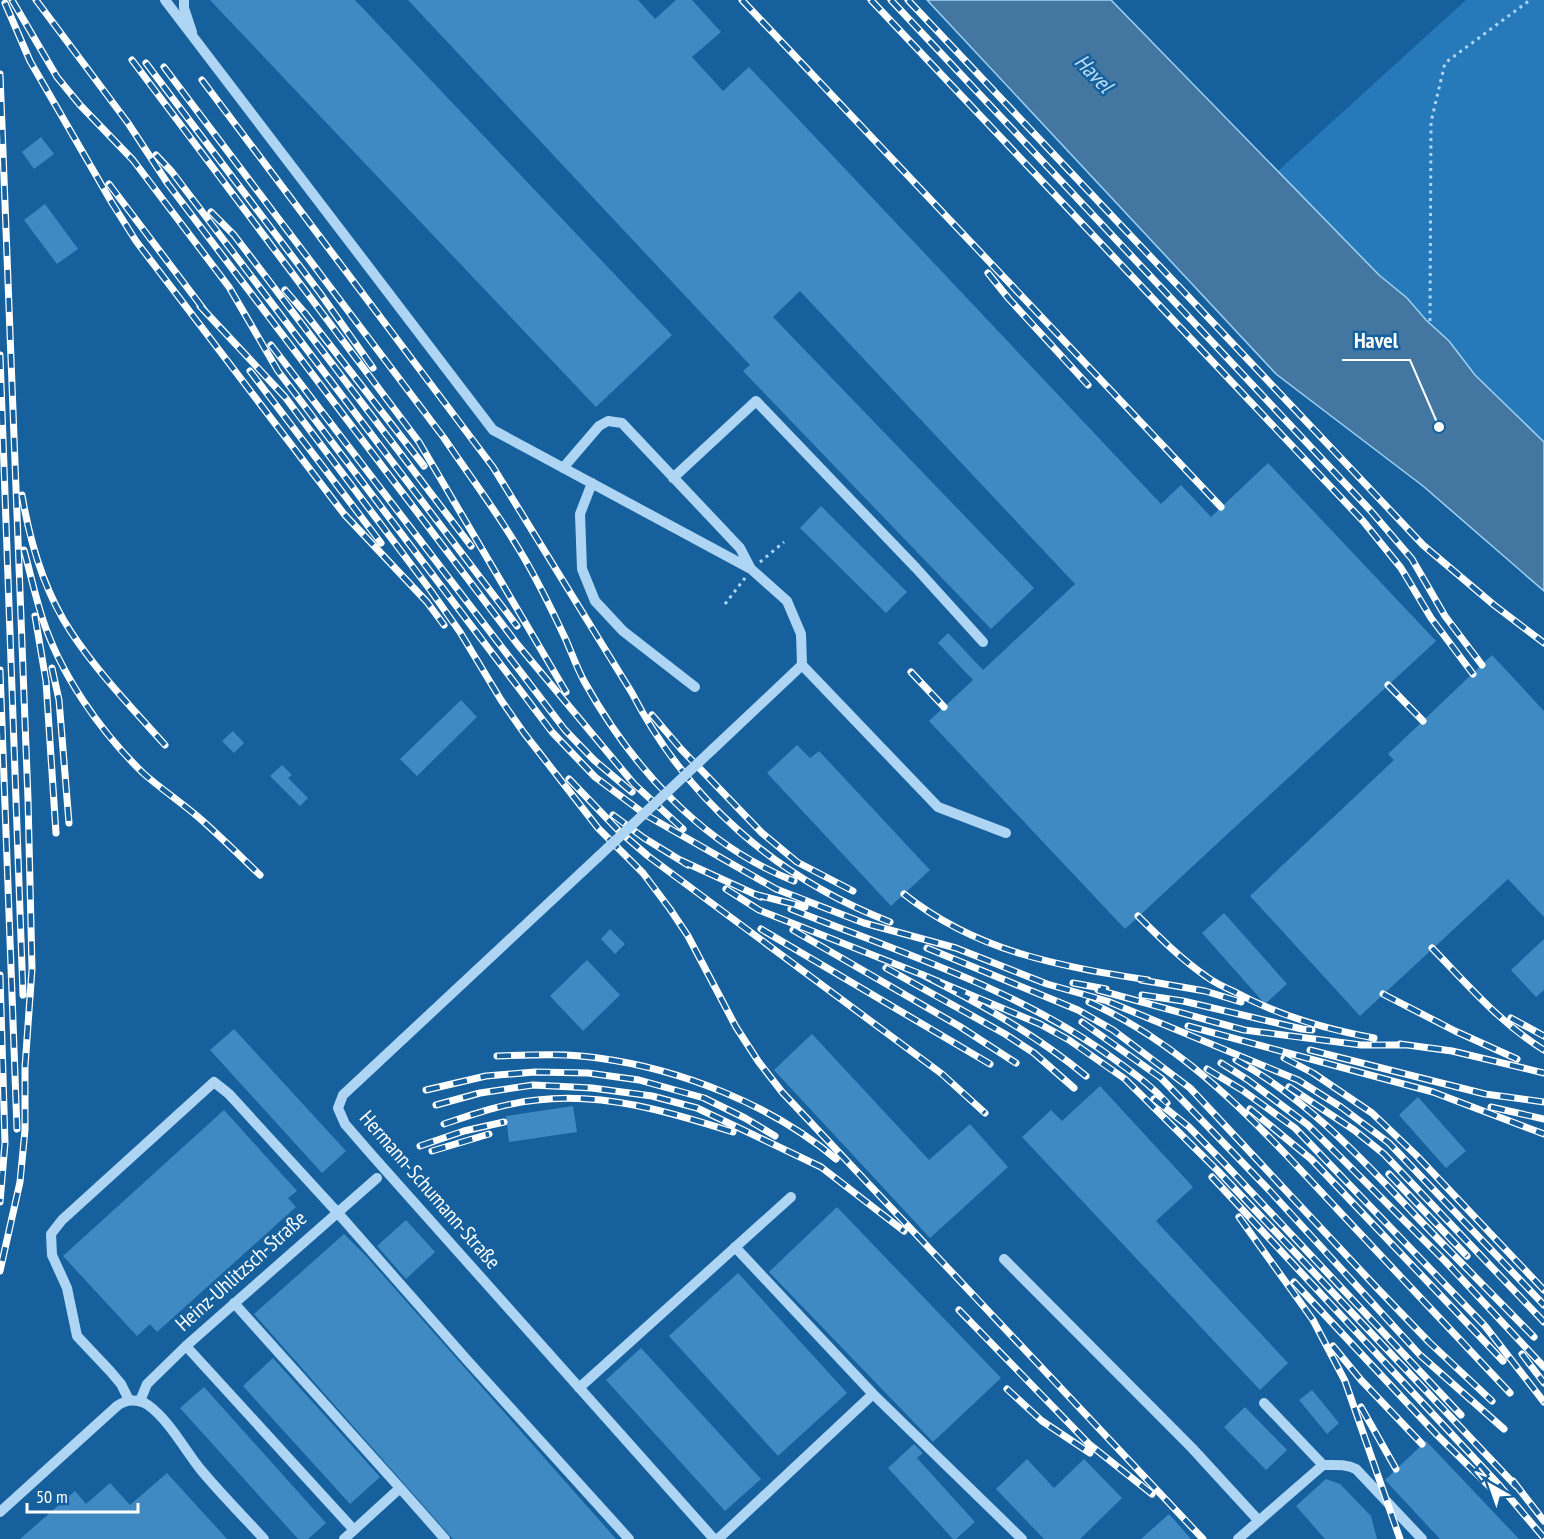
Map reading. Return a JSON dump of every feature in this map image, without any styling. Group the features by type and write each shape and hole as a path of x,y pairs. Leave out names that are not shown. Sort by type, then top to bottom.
{"street":[{"path":"165,0 493,430 752,569 787,602 801,634 802,665 938,807 1006,833"},
{"path":"184,0 184,8 195,40"},
{"path":"674,478 756,401 916,568 983,642"},
{"path":"563,468 599,426 609,421 622,423 740,548 752,569"},
{"path":"592,483 580,514 582,569 595,601 623,631 695,687"},
{"name":"Hermann-Schumann-Straße","path":"716,1539 371,1154 345,1124 338,1108 343,1095 802,665"},
{"path":"264,1539 201,1470 180,1440 154,1411 134,1401 77,1336 67,1288 52,1255 51,1234 62,1220 214,1082 229,1094 338,1212 467,1360 629,1539"},
{"name":"Heinz-Uhlitzsch-Straße","path":"0,1512 117,1406 134,1401 147,1384 186,1346 377,1178"},
{"path":"579,1388 791,1197"},
{"path":"735,1247 873,1394 1022,1539"},
{"path":"1004,1259 1192,1448 1259,1521"},
{"path":"234,1303 445,1539"},
{"path":"186,1346 354,1530"},
{"path":"716,1539 873,1394"},
{"path":"1264,1403 1323,1465"},
{"path":"1238,1539 1323,1465 1349,1466 1356,1469 1422,1539"},
{"path":"344,1539 400,1488"}],"path":[{"path":"1430,321 1431,122 1445,63 1530,0"}],"shaded area":[{"path":"1466,0 1544,0 1544,442 1475,375 1449,341 1407,298 1379,275 1278,171"}],"water":[{"path":"927,0 1111,0 1379,275 1407,298 1449,341 1475,375 1544,442 1544,591 1423,486 1276,374"}],"building":[{"path":"210,0 355,0 672,335 596,407"},
{"path":"408,0 638,0 655,19 676,0 692,0 721,32 692,57 723,91 749,67 1161,504 1181,485 1211,517 1268,463 1436,641 1125,929 929,721 973,680 938,643 948,633 983,670 1075,584 800,291 773,317 1034,588 991,629 743,371 750,365"},
{"path":"41,137 54,154 34,169 22,152"},
{"path":"45,204 78,249 57,264 24,220"},
{"path":"821,506 907,592 886,613 800,528"},
{"path":"1492,655 1544,711 1544,917 1508,879 1360,1016 1250,896 1394,760 1388,754"},
{"path":"461,700 477,717 417,776 400,759"},
{"path":"233,731 244,743 234,753 222,741"},
{"path":"797,745 810,758 819,751 930,870 891,906 767,773"},
{"path":"282,765 292,775 288,778 308,798 300,806 270,776"},
{"path":"1224,913 1287,984 1265,1004 1202,933"},
{"path":"610,929 625,944 615,954 601,939"},
{"path":"1544,939 1544,990 1536,997 1511,970"},
{"path":"587,960 620,995 583,1031 550,996"},
{"path":"234,1029 346,1151 322,1173 210,1050"},
{"path":"812,1034 929,1160 970,1124 1008,1167 930,1238 774,1070"},
{"path":"1100,1086 1193,1187 1156,1221 1288,1363 1260,1390 1022,1137 1051,1110 1062,1121"},
{"path":"1418,1097 1466,1151 1446,1168 1399,1115"},
{"path":"573,1106 577,1132 509,1142 506,1116"},
{"path":"224,1110 297,1191 288,1198 296,1207 157,1332 150,1324 137,1336 63,1256"},
{"path":"837,1207 1001,1378 933,1442 769,1272"},
{"path":"406,1220 435,1252 406,1279 377,1246"},
{"path":"344,1234 616,1539 453,1539 254,1314"},
{"path":"738,1273 847,1393 778,1456 669,1336"},
{"path":"641,1348 761,1479 725,1511 606,1380"},
{"path":"273,1358 380,1477 350,1504 243,1386"},
{"path":"204,1387 326,1523 308,1539 298,1539 180,1408"},
{"path":"1312,1390 1339,1423 1327,1434 1299,1400"},
{"path":"1245,1407 1287,1450 1266,1470 1224,1427"},
{"path":"1426,1441 1519,1539 1440,1539 1385,1480"},
{"path":"914,1444 923,1453 917,1458 975,1522 956,1539 953,1539 888,1468"},
{"path":"1027,1459 1054,1488 1084,1459 1122,1498 1080,1539 1044,1539 996,1489"},
{"path":"167,1473 227,1539 20,1539 75,1491 86,1504 110,1483 130,1505"},
{"path":"1326,1479 1340,1484 1371,1516 1377,1539 1325,1539 1296,1506"},
{"path":"1169,1514 1191,1539 1141,1539"}],"railway":[{"path":"12,0 57,77 80,105 133,160 229,287 278,371 552,732 595,777 646,815 776,889 864,923 956,948 1047,984 1107,1001 1298,1080 1341,1107 1389,1143 1544,1305"},
{"path":"36,0 128,123 168,184 518,645 634,784 683,829"},
{"path":"742,0 1221,507"},
{"path":"871,0 1363,521 1401,568 1431,618 1473,674"},
{"path":"891,0 1370,510 1412,559 1445,616 1482,665"},
{"path":"908,0 1423,545 1494,605 1544,643"},
{"path":"5,3 30,61 136,241 344,514 427,602 444,625"},
{"path":"132,60 419,442 566,692"},
{"path":"146,63 320,293 373,368"},
{"path":"164,67 444,438 492,508 538,584 584,681 624,743 672,799 700,824 729,847 760,866 794,881"},
{"path":"0,74 28,799 32,969 25,1067 25,1130 20,1182 0,1271"},
{"path":"202,80 493,467 655,732 680,768 708,801 740,832 773,859 810,883 890,922"},
{"path":"156,155 172,172 517,626"},
{"path":"109,184 205,311"},
{"path":"211,212 234,235 471,546"},
{"path":"988,273 1088,385"},
{"path":"285,290 424,466"},
{"path":"200,306 285,397 431,591 524,733 598,828 643,873 670,909 688,936 736,1027 782,1092 1203,1539"},
{"path":"271,345 565,730 594,760 632,792"},
{"path":"0,355 23,995"},
{"path":"250,371 381,543"},
{"path":"22,495 39,566 61,616 93,662 165,745"},
{"path":"24,550 39,609 50,638 59,660 83,701 112,739 143,773 197,816 260,875"},
{"path":"35,616 46,681 56,833"},
{"path":"52,668 59,700 69,823"},
{"path":"0,670 17,1129"},
{"path":"911,672 944,707"},
{"path":"1388,685 1423,721"},
{"path":"652,715 681,749 762,833 797,862 853,891"},
{"path":"569,779 619,831 648,856 942,1074 985,1113"},
{"path":"613,815 644,838 688,865"},
{"path":"680,860 761,897"},
{"path":"726,889 759,910 923,975"},
{"path":"754,894 805,907"},
{"path":"904,894 960,930 1020,954 1083,969 1148,980"},
{"path":"791,909 958,974 1038,1012 1077,1034 1114,1059 1167,1103"},
{"path":"1138,916 1180,956 1221,985 1285,1015 1320,1026 1374,1038"},
{"path":"761,929 990,1064"},
{"path":"793,930 959,1026 1016,1063"},
{"path":"927,948 1078,1010 1113,1030 1190,1088 1429,1342 1492,1401"},
{"path":"1432,948 1499,1016 1544,1050"},
{"path":"886,968 1005,1034 1034,1053 1074,1088"},
{"path":"0,975 5,1143 0,1202"},
{"path":"1086,1076 1048,1047 1008,1021 923,975 1040,1024 1069,1040 1125,1079 1218,1171 1516,1486"},
{"path":"1141,980 1205,991 1241,1002"},
{"path":"1073,983 1106,989"},
{"path":"1098,990 1244,1030 1361,1045 1408,1045"},
{"path":"1383,994 1455,1031 1517,1059"},
{"path":"1142,995 1183,1001 1312,1030"},
{"path":"1089,1002 1126,1021 1160,1043 1224,1093 1282,1150 1510,1393"},
{"path":"1511,1018 1544,1036"},
{"path":"1082,1022 1161,1078 1270,1191 1420,1355 1504,1429"},
{"path":"1188,1026 1433,1092 1544,1134"},
{"path":"1400,1044 1452,1051 1544,1073"},
{"path":"1310,1050 1485,1094 1544,1102"},
{"path":"497,1056 586,1056 661,1071 724,1092 754,1106 811,1140 836,1159"},
{"path":"1284,1058 1313,1073 1372,1113 1416,1155 1544,1290"},
{"path":"1236,1060 1286,1092 1332,1130 1534,1337"},
{"path":"1221,1063 1248,1080 1308,1125 1445,1261 1544,1367"},
{"path":"1207,1069 1242,1090 1295,1128 1485,1326 1544,1402"},
{"path":"426,1090 486,1076 535,1072 588,1073 639,1080 704,1098 775,1136"},
{"path":"436,1105 480,1093 533,1085 592,1088 652,1096 697,1108 821,1167 904,1231"},
{"path":"1289,1087 1354,1130 1384,1154 1544,1322"},
{"path":"444,1124 490,1109 525,1101 562,1098 612,1101 685,1117 733,1132"},
{"path":"1154,1099 1189,1127 1225,1164 1461,1415"},
{"path":"1491,1107 1544,1119"},
{"path":"1250,1109 1311,1159 1503,1361"},
{"path":"420,1146 464,1131 504,1122"},
{"path":"432,1151 489,1134"},
{"path":"1389,1174 1467,1256"},
{"path":"1212,1177 1500,1486 1544,1538"},
{"path":"1239,1217 1313,1320 1345,1381 1400,1539"},
{"path":"1294,1282 1437,1435 1491,1488"},
{"path":"959,1310 1089,1444 1152,1494"},
{"path":"1333,1346 1361,1380 1422,1444"},
{"path":"1522,1354 1544,1383"},
{"path":"1007,1389 1042,1421 1090,1453"},
{"path":"1361,1407 1396,1469"},
{"path":"1513,1481 1544,1521"}],"place":[{"name":"Havel","path":"1439,427"}]}
